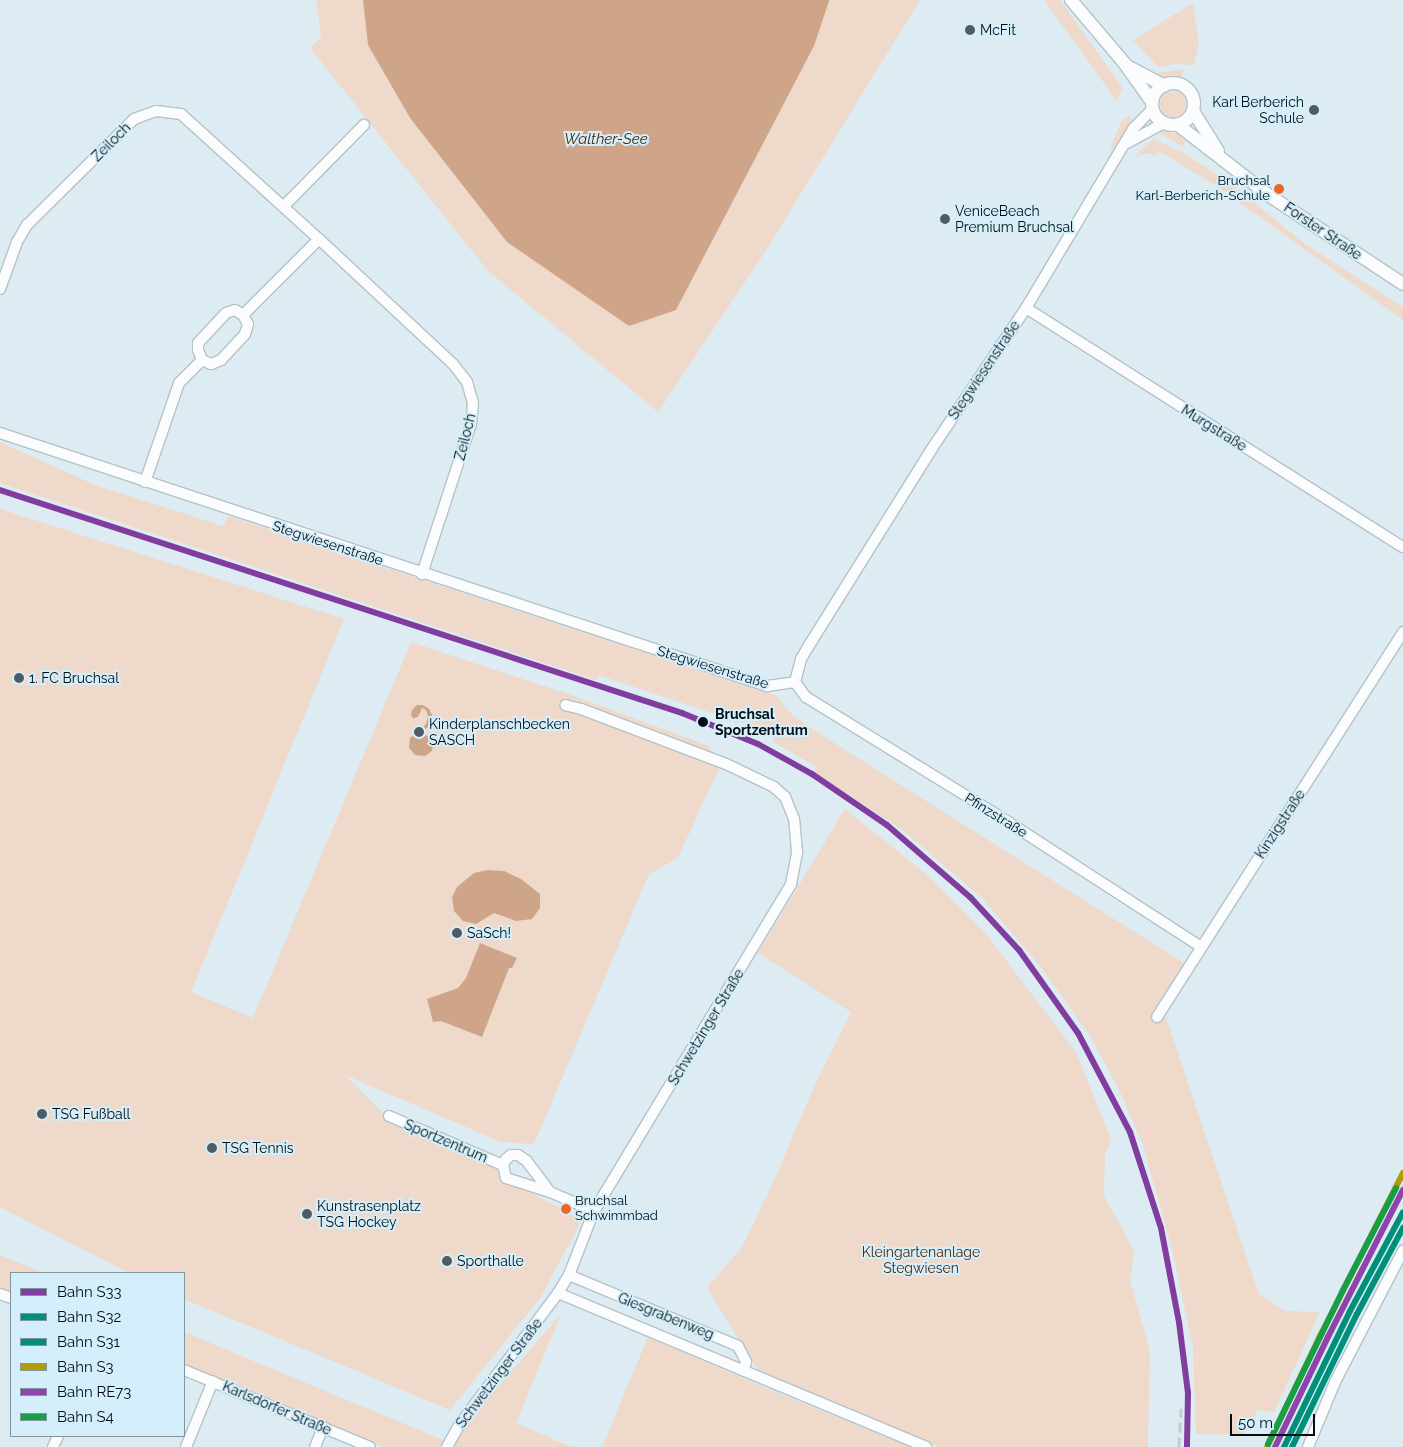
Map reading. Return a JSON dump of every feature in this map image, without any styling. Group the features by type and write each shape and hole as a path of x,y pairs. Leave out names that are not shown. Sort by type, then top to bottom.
{"street":[{"path":"1071,0 1125,64 1152,105 1158,119 1164,123 1178,125 1190,118 1194,100 1185,87 1175,83 1164,86 1156,92 1152,105"},
{"path":"1125,64 1164,86"},
{"name":"Stegwiesenstraße","path":"0,433 422,574 767,686 794,682 801,659 808,647 931,450 1026,308 1139,121 1152,105"},
{"name":"Zeiloch","path":"0,289 17,242 28,225 134,119 156,111 181,114 284,206 454,364 467,382 473,402 471,424 422,574"},
{"name":"Forster Straße","path":"1193,111 1222,157"},
{"path":"1126,143 1164,123"},
{"path":"284,206 364,125"},
{"name":"Forster Straße","path":"1178,125 1222,157 1270,196 1403,284"},
{"path":"243,315 320,239"},
{"name":"Murgstraße","path":"1026,308 1403,547"},
{"path":"235,310 243,315 248,324 245,334 221,360 211,364 202,360 198,350 198,343 226,313 235,310"},
{"path":"145,482 180,384 202,360"},
{"name":"Kinzigstraße","path":"1157,1017 1403,632"},
{"name":"Pfinzstraße","path":"794,682 806,697 1008,822 1201,947"},
{"name":"Schwetzinger Straße","path":"447,1447 460,1424 558,1294 569,1275 594,1211 791,884 797,852 794,819 785,797 774,786 711,758 581,709 565,705"},
{"name":"Sportzentrum","path":"390,1116 503,1165"},
{"name":"Sportzentrum","path":"550,1192 527,1160 518,1155 511,1154 503,1165 506,1178 550,1192 594,1211"},
{"path":"1308,1447 1335,1382 1403,1251"},
{"name":"Giesgrabenweg","path":"569,1275 738,1346 746,1362 744,1371"},
{"name":"Giesgrabenweg","path":"558,1294 926,1447"},
{"name":"Karlsdorfer Straße","path":"185,1370 370,1447"},
{"path":"186,1447 213,1382"},
{"path":"315,1447 323,1427"}],"green space":[{"path":"316,0 363,0 368,45 410,118 507,242 676,310 814,46 829,0 920,0 765,252 658,412 488,271 310,48 321,37"},
{"path":"1044,0 1060,0 1123,88 1117,101"},
{"path":"1193,3 1199,44 1194,65 1175,64 1158,67 1133,40"},
{"path":"1183,69 1183,73 1178,80 1155,78 1158,73"},
{"path":"1173,91 1182,95 1186,104 1182,113 1173,117 1164,113 1160,104 1164,95"},
{"path":"1129,116 1134,121 1113,149 1110,148 1122,120"},
{"path":"1165,131 1188,138 1182,147 1159,133"},
{"path":"1153,139 1180,151 1226,180 1305,244 1403,307 1403,320 1218,187 1159,151 1155,156 1147,153 1133,158"},
{"path":"0,442 95,485 223,526 228,516 777,696 793,716 1184,963 1161,1003 1259,1294 1285,1311 1320,1312 1274,1412 1258,1410 1243,1435 1196,1434 1193,1348 1172,1249 1143,1145 1121,1094 1092,1039 1041,967 982,898 904,831 814,772 817,767 775,743 771,735 739,721 737,724 715,714 598,675 596,680 0,483"},
{"path":"0,509 344,619 191,992 253,1018 411,642 571,695 709,746 718,770 678,858 649,874 534,1144 501,1142 345,1075 393,1123 498,1170 533,1194 582,1220 540,1298 450,1410 185,1299 185,1272 127,1272 0,1207"},
{"name":"Kleingartenanlage Stegwiesen","path":"845,809 925,873 987,935 1077,1054 1111,1139 1105,1155 1104,1196 1134,1250 1130,1280 1150,1352 1148,1447 938,1447 759,1372 709,1291 708,1287 742,1247 774,1181 815,1084 851,1012 758,953"},
{"path":"0,1255 42,1272 10,1272 10,1293 0,1288"},
{"path":"561,1314 516,1423 572,1447 454,1447 456,1435"},
{"path":"185,1332 443,1440 440,1447 383,1447 185,1364"},
{"path":"648,1337 761,1386 910,1447 602,1447"}],"water":[{"name":"Walther-See","path":"363,0 829,1 814,46 676,310 629,326 507,242 410,118 368,45"},
{"name":"Kinderplanschbecken SASCH","path":"417,705 423,705 429,709 432,715 431,724 420,734 428,736 433,744 432,751 425,756 415,755 409,748 410,738 426,724 428,716 426,710 422,708 418,717 413,718 411,715 412,710"},
{"path":"488,870 504,871 521,879 540,894 540,908 532,919 516,921 494,913 476,924 463,921 454,911 452,897 457,887 474,873"},
{"path":"480,943 517,958 512,968 509,968 482,1037 441,1021 433,1022 427,999 458,988 466,978"}],"railway":[{"path":"1179,1447 1181,1408"}],"rail line":[{"name":"S33","path":"0,490 682,713 758,744 812,774 887,825 971,898 1019,950 1078,1033 1130,1132 1161,1228 1179,1322 1188,1393 1187,1447"},
{"name":"S3","path":"1267,1447 1321,1334 1403,1173"},
{"name":"S4","path":"1268,1444 1343,1290 1396,1188"},
{"name":"RE73","path":"1275,1447 1328,1337 1403,1190"},
{"name":"S32","path":"1284,1447 1350,1311 1403,1212"},
{"name":"S31","path":"1292,1447 1357,1314 1403,1228"}],"place":[{"name":"McFit","path":"970,30"},
{"name":"Karl Berberich Schule","path":"1314,110"},
{"name":"Bruchsal Karl-Berberich-Schule","path":"1279,189"},
{"name":"VeniceBeach Premium Bruchsal","path":"945,219"},
{"name":"1. FC Bruchsal","path":"19,678"},
{"name":"Bruchsal Sportzentrum","path":"703,722"},
{"name":"Kinderplanschbecken SASCH","path":"419,732"},
{"name":"SaSch!","path":"457,933"},
{"name":"TSG Fußball","path":"42,1114"},
{"name":"TSG Tennis","path":"212,1148"},
{"name":"Bruchsal Schwimmbad","path":"566,1209"},
{"name":"Kunstrasenplatz TSG Hockey","path":"307,1214"},
{"name":"Sporthalle","path":"447,1261"}]}
